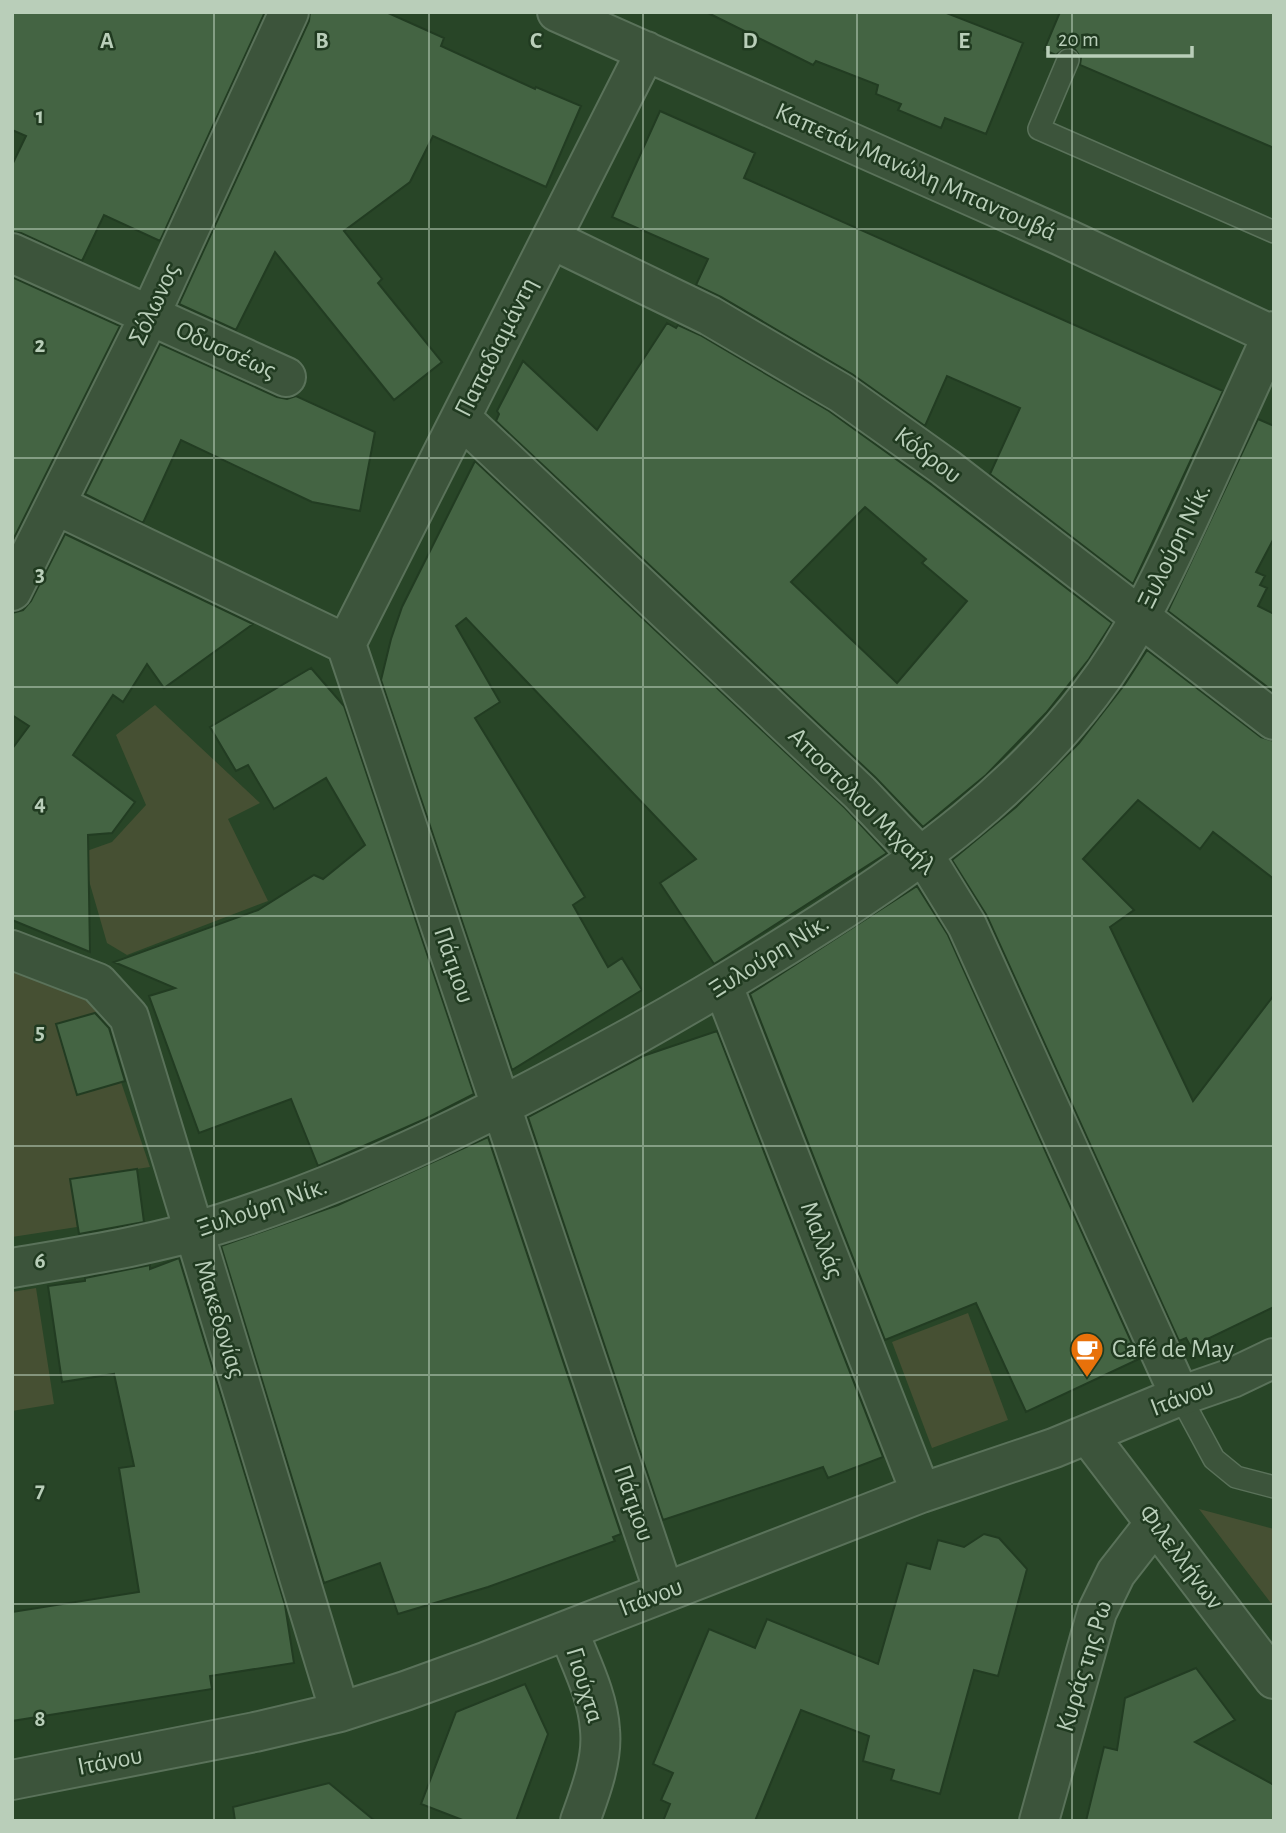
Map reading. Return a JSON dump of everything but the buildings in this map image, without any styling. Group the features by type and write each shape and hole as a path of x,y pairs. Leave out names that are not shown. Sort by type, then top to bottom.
{"street":[{"name":"Σόλωνος","path":"12,591 149,317 289,12"},
{"name":"Καπετάν Μανώλη Μπαντουβά","path":"557,12 1061,236 1273,334"},
{"name":"Παπαδιαμάντη","path":"346,644 646,51"},
{"name":"Κόδρου","path":"551,239 710,316 841,393 945,467 1274,720"},
{"name":"Οδυσσέως","path":"12,253 286,377"},
{"name":"Ξυλούρη Νίκ.","path":"12,1268 194,1232 346,1178 501,1106 723,986 922,857 995,798 1063,727 1104,676 1140,617 1172,554 1273,334"},
{"name":"Αποστόλου Μιχαήλ","path":"461,418 860,793 922,857 946,887 967,925 1180,1396"},
{"path":"55,505 346,644"},
{"name":"Πάτμου","path":"346,644 664,1592"},
{"name":"Μακεδονίας","path":"12,950 97,983 129,1017 340,1712"},
{"name":"Μαλλάς","path":"723,986 921,1493"},
{"name":"Ιτάνου","path":"12,1780 255,1732 340,1712 473,1667 921,1493 1088,1435 1180,1396 1232,1378 1274,1358"},
{"name":"Φιλελλήνων","path":"1088,1435 1274,1679"},
{"name":"Κυράς της Ρω","path":"1039,1821 1097,1612 1116,1573 1156,1523"},
{"name":"Γιούχτα","path":"568,1630 591,1688 601,1732 597,1764 580,1821"}],"lane":[{"path":"1068,60 1039,129 1274,232"},
{"path":"1180,1396 1214,1459 1236,1477 1274,1487"}],"green space":[{"path":"155,705 260,803 228,819 268,901 127,955 107,943 81,853 112,842 146,805 116,735"},
{"path":"12,968 82,991 100,1011 57,1025 77,1095 121,1082 150,1167 71,1179 77,1227 12,1237"},
{"path":"36,1288 54,1404 12,1411 12,1292"},
{"path":"968,1313 1008,1420 932,1448 892,1342"},
{"path":"1199,1509 1274,1529 1274,1607"}],"place":[{"name":"Café de May","path":"1087,1379"}]}
